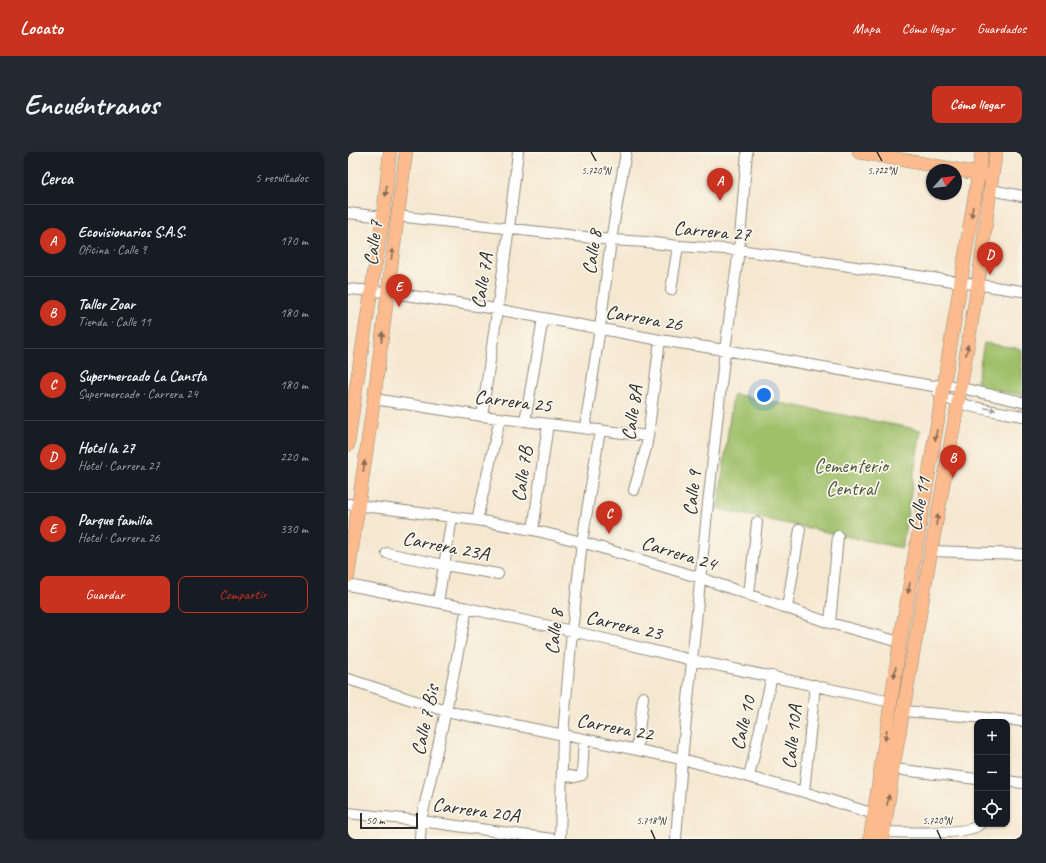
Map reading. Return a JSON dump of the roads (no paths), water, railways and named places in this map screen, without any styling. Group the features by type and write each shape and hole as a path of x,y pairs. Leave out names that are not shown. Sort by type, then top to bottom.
{"main road":[{"name":"Calle 7","path":"348,445 351,394 372,291 383,217 390,152"},
{"name":"Calle 7","path":"348,576 354,504 374,399 406,152"},
{"path":"864,152 992,176"},
{"name":"Calle 11","path":"883,835 891,702 940,389 982,152"},
{"name":"Calle 11","path":"870,839 874,814 904,711 978,284 996,152"}],"street":[{"name":"Calle 7A","path":"482,416 496,309 509,228 518,152"},
{"name":"Calle 8","path":"585,428 611,240 626,152"},
{"name":"Calle 9","path":"676,839 692,660 725,350 739,250 747,152"},
{"path":"991,190 1022,196"},
{"path":"348,214 383,217"},
{"name":"Carrera 27","path":"397,216 611,240 739,250 1022,291"},
{"path":"671,290 678,246"},
{"name":"Carrera 26","path":"348,289 387,292 496,309 660,340 725,350 940,389 960,388 1022,402"},
{"name":"Calle 7B","path":"525,421 543,318"},
{"name":"Calle 8A","path":"634,490 646,448 660,340"},
{"name":"Carrera 26","path":"940,389 958,403 1022,416"},
{"name":"Carrera 25","path":"374,399 482,416 648,436"},
{"path":"477,520 500,418"},
{"name":"Calle 7B","path":"533,530 548,424"},
{"name":"Calle 8","path":"560,839 563,735 572,631 582,542 600,430"},
{"name":"Carrera 24","path":"354,504 477,520 533,530 582,542 701,578 830,623 900,642"},
{"path":"438,602 452,517"},
{"path":"749,596 757,522"},
{"path":"787,608 800,529"},
{"path":"830,623 838,536"},
{"path":"931,551 1022,554"},
{"name":"Carrera 23A","path":"387,553 498,574"},
{"name":"Carrera 23","path":"348,585 467,608 572,631 692,660 891,702"},
{"name":"Calle 7 Bis","path":"420,839 421,821 446,711 467,608"},
{"name":"Calle 10","path":"749,777 772,676"},
{"name":"Carrera 22","path":"348,679 446,711 682,759 804,792 874,814"},
{"name":"Calle 10A","path":"804,792 815,685"},
{"path":"636,749 643,697"},
{"path":"904,711 1022,722"},
{"path":"562,775 575,777 582,775 584,739"},
{"path":"887,768 974,779"},
{"path":"1010,782 1022,783"},
{"name":"Carrera 20A","path":"348,813 421,821 552,839"},
{"path":"883,835 951,836 976,827"}],"place":[{"name":"Ecovisionarios S.A.S.","path":"720,201"},
{"name":"Hotel la 27","path":"990,275"},
{"name":"Parque familia","path":"399,307"},
{"name":"Taller Zoar","path":"953,478"},
{"name":"Supermercado La Cansta","path":"609,534"}],"park label":[{"name":"Cementerio Central","path":"851,476"}]}
